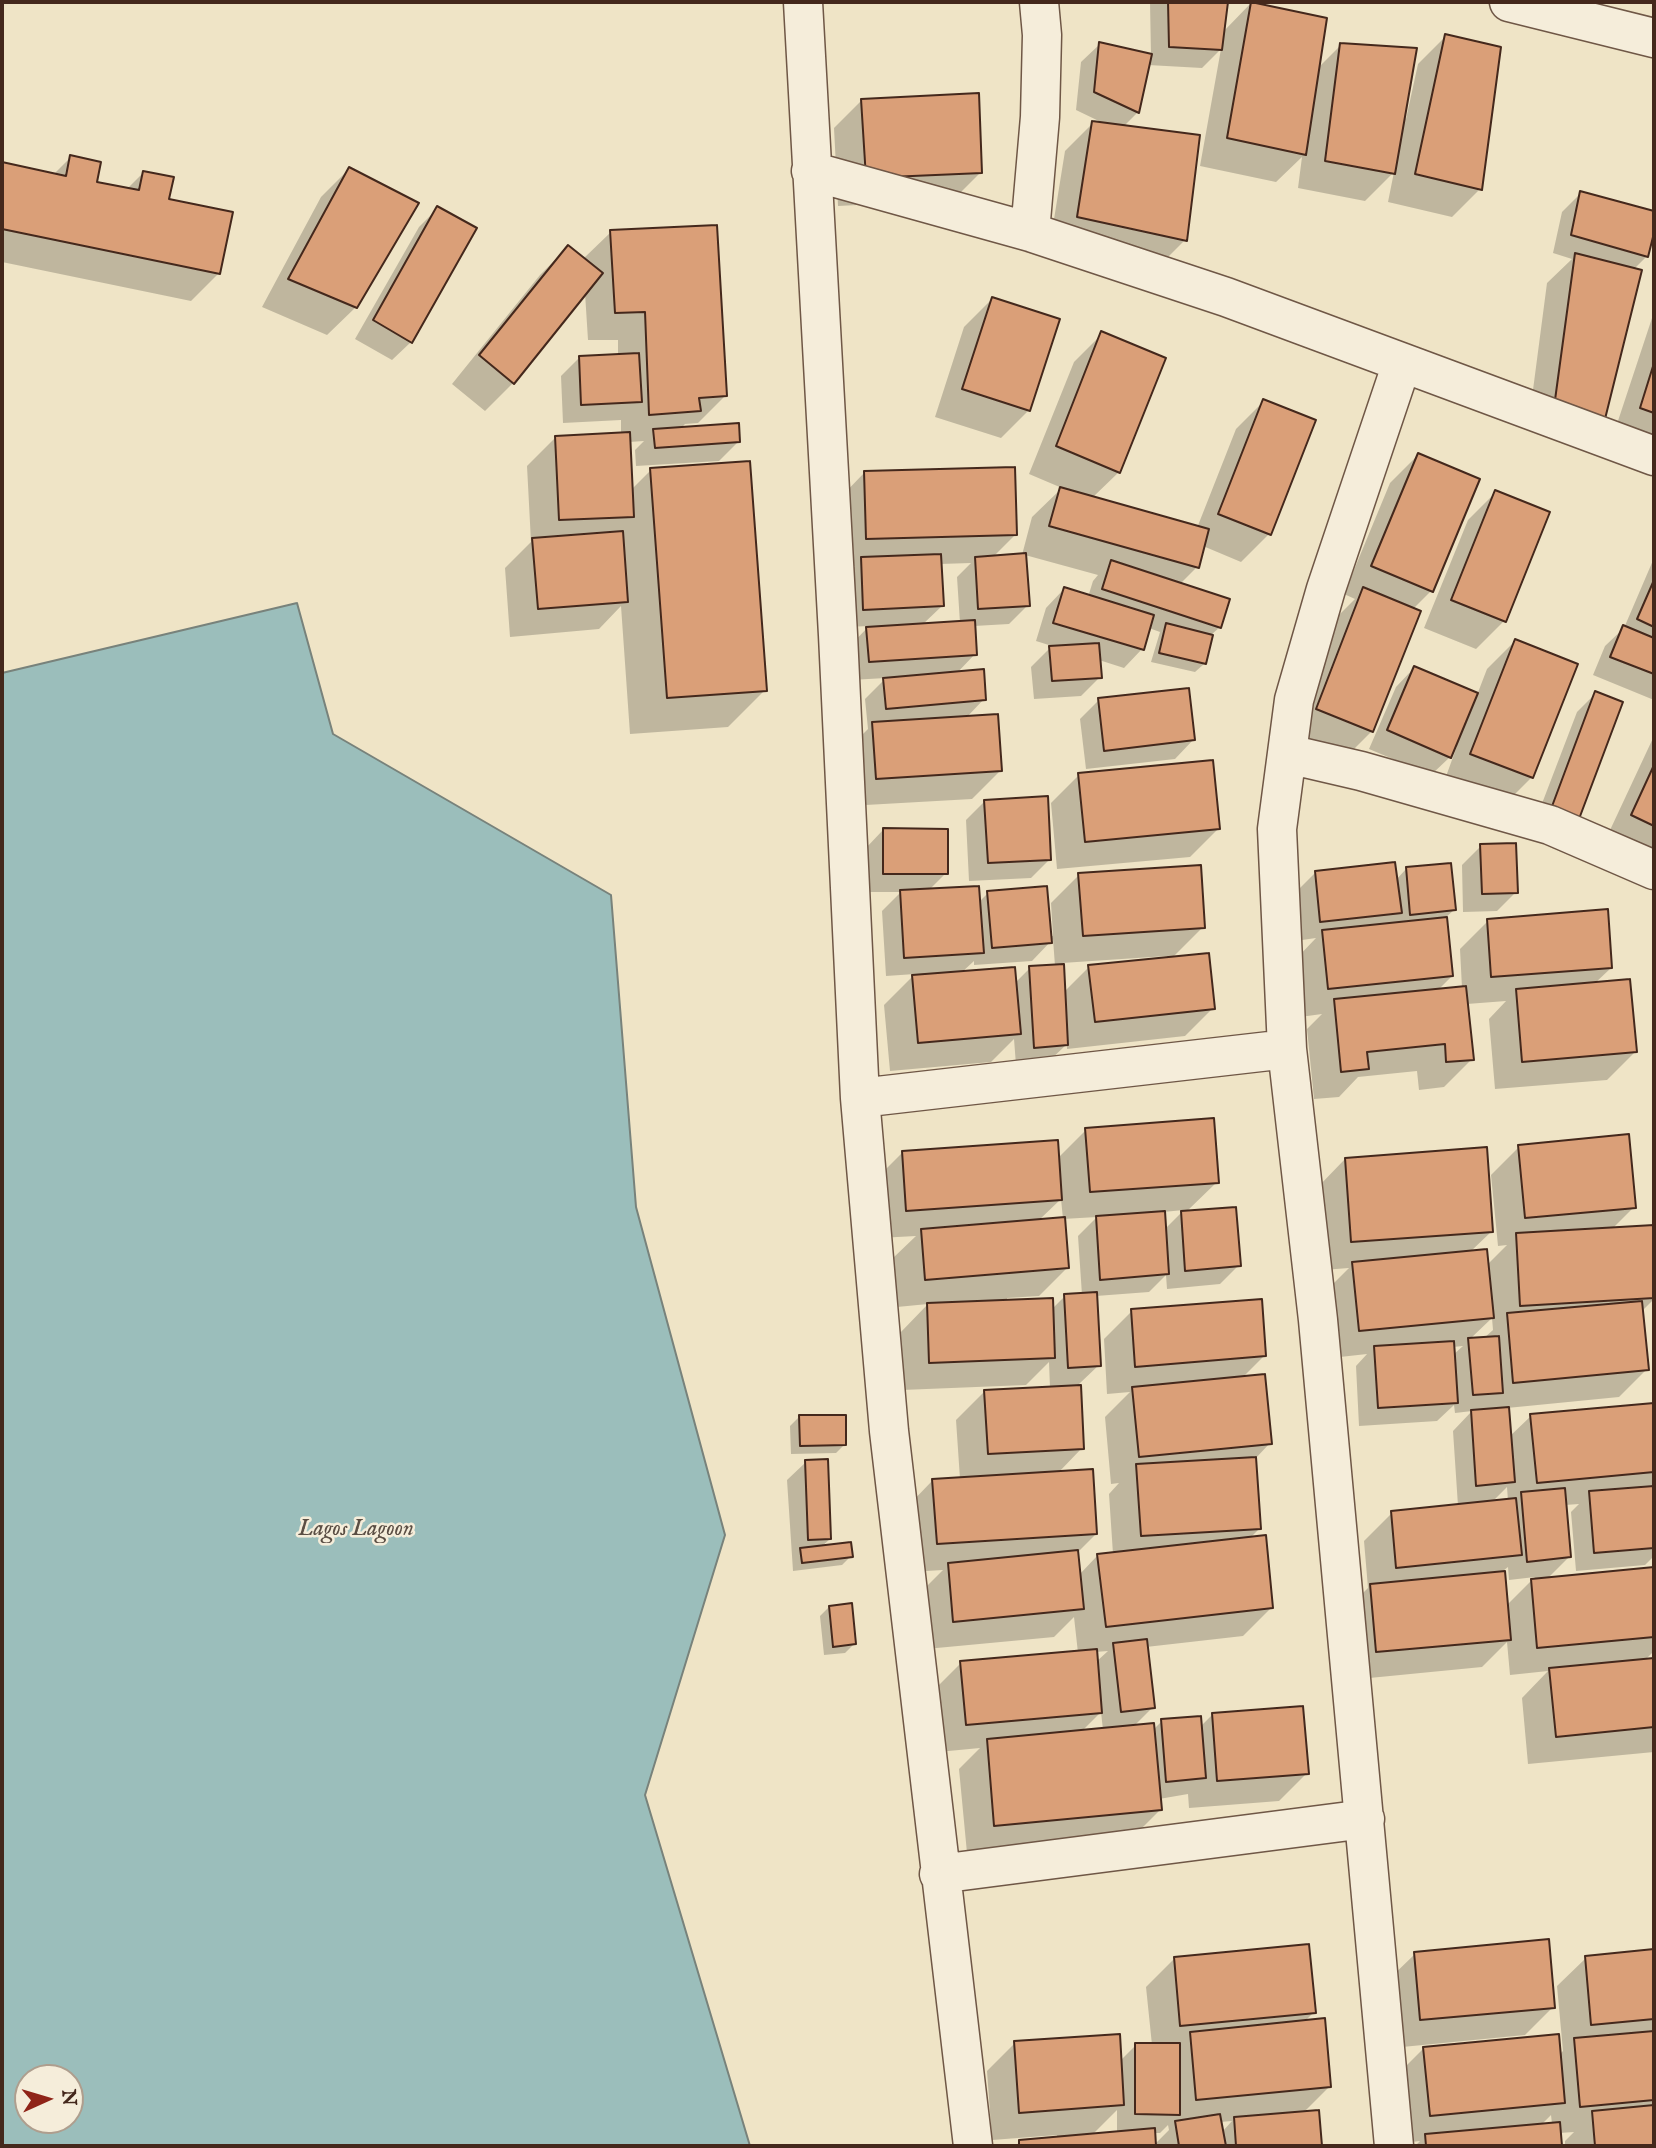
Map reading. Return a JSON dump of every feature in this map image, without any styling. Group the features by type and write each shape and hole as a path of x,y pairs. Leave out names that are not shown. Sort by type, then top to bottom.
{"street":[{"path":"803,2 860,1098 889,1431 973,2146"},
{"path":"1030,232 1040,117 1042,35 1039,2"},
{"path":"1509,2 1654,38"},
{"path":"811,171 1030,232 1227,297 1654,456"},
{"path":"1394,2146 1318,1320 1287,1049 1277,829 1294,700 1326,589 1402,363"},
{"path":"1288,754 1361,771 1550,825 1654,870"},
{"path":"860,1098 1287,1049"},
{"path":"939,1874 1365,1819"}],"water":[{"name":"Lagos Lagoon","path":"297,603 333,734 611,895 636,1207 725,1535 645,1795 750,2146 2,2146 2,673"}],"building":[{"path":"1168,2 1228,2 1222,50 1169,47"},
{"path":"1251,2 1327,18 1306,155 1227,138"},
{"path":"1445,34 1501,47 1482,190 1415,174"},
{"path":"1099,42 1152,54 1139,113 1094,92"},
{"path":"1340,43 1417,48 1395,174 1325,161"},
{"path":"979,93 982,173 866,178 861,99"},
{"path":"1092,121 1200,135 1187,241 1077,217"},
{"path":"70,155 101,162 97,182 139,190 143,171 174,177 169,199 233,212 220,274 2,229 2,162 66,176"},
{"path":"349,167 419,203 357,308 288,279"},
{"path":"1580,191 1654,211 1654,233 1648,257 1571,235"},
{"path":"437,206 477,228 412,343 373,320"},
{"path":"717,225 727,396 699,398 701,411 649,415 645,312 615,313 610,230"},
{"path":"568,245 603,273 514,384 479,355"},
{"path":"1575,253 1642,270 1605,419 1555,400"},
{"path":"992,297 1060,319 1030,411 962,389"},
{"path":"1101,331 1166,358 1120,473 1056,446"},
{"path":"639,353 642,402 581,405 579,356"},
{"path":"1654,363 1654,413 1640,408"},
{"path":"1263,399 1316,420 1271,535 1218,514"},
{"path":"739,423 740,442 655,448 653,429"},
{"path":"630,432 634,517 559,520 555,436"},
{"path":"1418,453 1480,479 1433,592 1371,566"},
{"path":"750,461 767,691 667,698 650,468"},
{"path":"1015,467 1017,535 866,539 864,471"},
{"path":"1060,487 1209,529 1199,568 1049,526"},
{"path":"1495,490 1550,512 1506,622 1451,600"},
{"path":"623,531 628,602 538,609 532,538"},
{"path":"1026,553 1030,606 978,609 975,557"},
{"path":"941,554 944,606 863,610 861,557"},
{"path":"1111,560 1230,599 1221,628 1102,589"},
{"path":"1654,580 1654,627 1637,619"},
{"path":"1064,587 1154,615 1144,650 1053,623"},
{"path":"1363,587 1421,611 1373,732 1316,709"},
{"path":"975,620 977,655 869,662 866,627"},
{"path":"1166,623 1213,635 1206,664 1159,653"},
{"path":"1623,625 1654,638 1654,674 1610,657"},
{"path":"1515,639 1578,664 1533,778 1470,754"},
{"path":"1099,643 1102,678 1052,681 1049,646"},
{"path":"1414,666 1478,693 1451,758 1387,730"},
{"path":"984,669 986,700 886,709 883,678"},
{"path":"1189,688 1195,740 1104,751 1098,698"},
{"path":"1595,691 1623,702 1579,819 1551,809"},
{"path":"998,714 1002,771 876,779 872,722"},
{"path":"1213,760 1220,829 1085,842 1078,773"},
{"path":"1654,765 1654,826 1631,815"},
{"path":"1048,796 1051,860 988,863 984,800"},
{"path":"883,828 948,829 948,874 883,874"},
{"path":"1516,843 1518,893 1482,894 1480,844"},
{"path":"1395,862 1402,913 1320,922 1315,871"},
{"path":"1451,863 1456,910 1410,915 1406,867"},
{"path":"1201,865 1205,928 1083,936 1078,873"},
{"path":"979,886 984,953 904,958 900,890"},
{"path":"1047,886 1052,943 992,948 987,891"},
{"path":"1608,909 1612,968 1491,977 1487,919"},
{"path":"1447,917 1453,976 1328,989 1322,930"},
{"path":"1209,953 1215,1009 1095,1022 1088,965"},
{"path":"1064,964 1068,1045 1034,1048 1029,966"},
{"path":"1015,967 1021,1034 918,1043 912,975"},
{"path":"1630,979 1637,1052 1522,1062 1516,989"},
{"path":"1466,986 1474,1060 1446,1062 1445,1044 1367,1052 1369,1069 1341,1072 1334,999"},
{"path":"1214,1118 1219,1183 1090,1192 1085,1128"},
{"path":"1629,1134 1636,1208 1525,1218 1518,1145"},
{"path":"1058,1140 1062,1200 906,1211 902,1151"},
{"path":"1487,1147 1493,1232 1351,1242 1345,1158"},
{"path":"1236,1207 1241,1266 1185,1271 1181,1211"},
{"path":"1165,1211 1169,1274 1100,1280 1096,1216"},
{"path":"1065,1217 1069,1268 925,1280 921,1229"},
{"path":"1654,1225 1654,1298 1520,1306 1516,1233"},
{"path":"1487,1249 1494,1318 1359,1331 1352,1262"},
{"path":"1097,1292 1101,1366 1068,1368 1064,1294"},
{"path":"1053,1298 1055,1358 929,1363 927,1303"},
{"path":"1262,1299 1266,1356 1135,1367 1131,1309"},
{"path":"1642,1301 1649,1370 1513,1383 1507,1313"},
{"path":"1499,1336 1503,1393 1473,1395 1468,1338"},
{"path":"1454,1341 1458,1403 1378,1408 1374,1346"},
{"path":"1265,1374 1272,1444 1139,1457 1132,1387"},
{"path":"1081,1385 1084,1449 988,1454 984,1390"},
{"path":"1654,1403 1654,1472 1537,1483 1530,1414"},
{"path":"1509,1407 1515,1482 1476,1486 1471,1410"},
{"path":"799,1415 846,1415 846,1445 800,1446"},
{"path":"1256,1457 1261,1529 1141,1536 1136,1464"},
{"path":"828,1459 831,1539 808,1540 805,1460"},
{"path":"1093,1469 1097,1534 937,1544 932,1479"},
{"path":"1654,1486 1654,1548 1594,1553 1589,1491"},
{"path":"1565,1488 1571,1557 1527,1562 1521,1492"},
{"path":"1516,1498 1522,1555 1396,1568 1391,1511"},
{"path":"1266,1535 1273,1608 1106,1627 1097,1554"},
{"path":"851,1542 853,1557 802,1563 800,1548"},
{"path":"1078,1550 1084,1609 953,1622 948,1563"},
{"path":"1654,1567 1654,1637 1537,1648 1531,1579"},
{"path":"1505,1571 1511,1640 1376,1652 1370,1584"},
{"path":"852,1603 856,1644 833,1647 829,1606"},
{"path":"1147,1639 1155,1708 1121,1712 1113,1643"},
{"path":"1097,1649 1102,1713 966,1725 960,1661"},
{"path":"1654,1658 1654,1727 1556,1737 1549,1668"},
{"path":"1303,1706 1309,1774 1217,1781 1212,1713"},
{"path":"1201,1716 1206,1778 1166,1782 1161,1719"},
{"path":"1154,1723 1162,1810 994,1826 987,1739"},
{"path":"1549,1939 1555,2008 1420,2020 1414,1952"},
{"path":"1309,1944 1316,2013 1180,2026 1174,1957"},
{"path":"1654,1949 1654,2019 1591,2025 1585,1956"},
{"path":"1325,2018 1331,2087 1196,2100 1190,2032"},
{"path":"1654,2031 1654,2100 1580,2107 1574,2038"},
{"path":"1120,2034 1124,2105 1019,2113 1014,2041"},
{"path":"1559,2034 1565,2103 1430,2116 1423,2047"},
{"path":"1135,2043 1180,2043 1180,2115 1135,2114"},
{"path":"1654,2105 1654,2146 1595,2146 1592,2111"},
{"path":"1319,2110 1322,2146 1236,2146 1234,2117"},
{"path":"1220,2114 1226,2146 1179,2146 1175,2121"},
{"path":"1560,2122 1562,2146 1426,2146 1425,2134"},
{"path":"1155,2128 1156,2146 1019,2146 1019,2140"}]}
